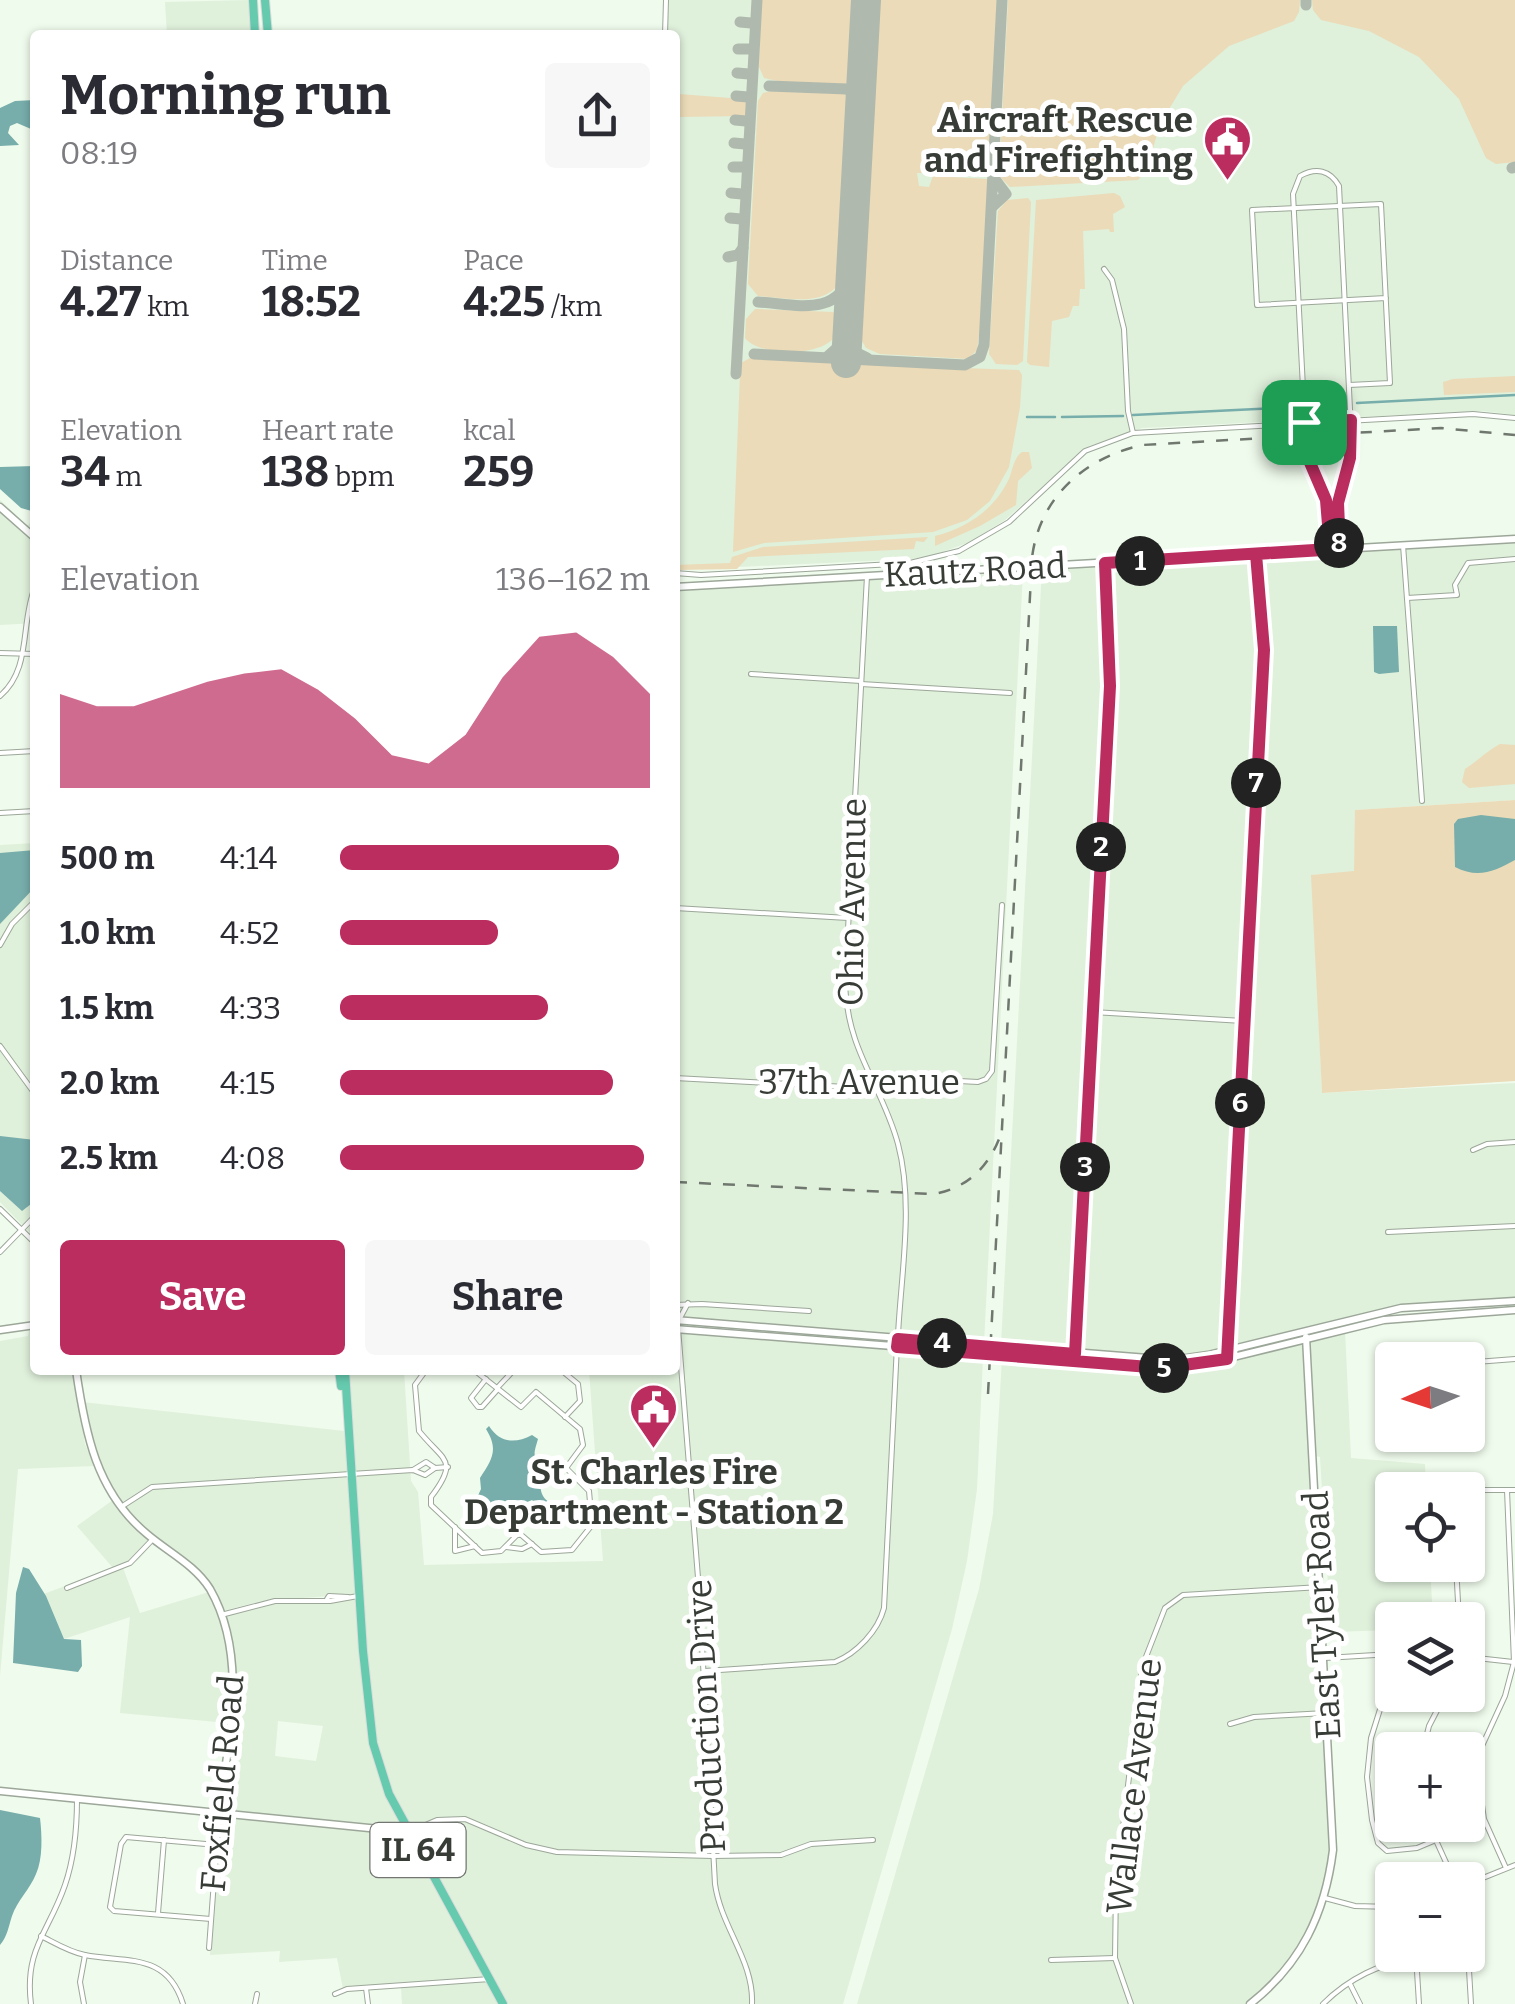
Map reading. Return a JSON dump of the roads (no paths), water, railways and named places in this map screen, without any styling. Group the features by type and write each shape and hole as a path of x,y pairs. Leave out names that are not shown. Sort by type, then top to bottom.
{"main road":[{"path":"253,0 255,30"},
{"path":"265,2 268,30"},
{"name":"IL 64","path":"342,1375 373,1743 408,1832 504,2004"}],"street":[{"path":"665,30 666,0"},
{"path":"1330,549 1326,500 1308,458 1298,303 1294,184 1311,171 1324,172 1336,181 1340,206 1351,420 1350,458 1338,503 1340,549"},
{"path":"1350,384 1390,383 1386,298 1381,204 1252,210 1257,305 1386,298"},
{"path":"1104,269 1112,280 1124,329 1132,433"},
{"path":"680,573 910,563 959,552 1009,522 1086,451 1132,433 1473,414 1515,418"},
{"path":"0,506 30,533"},
{"name":"Kautz Road","path":"680,587 1515,539"},
{"path":"1403,545 1422,801"},
{"path":"1226,1355 1264,650 1256,554"},
{"path":"1407,598 1456,595 1455,585 1468,564 1515,560"},
{"path":"1075,1358 1110,664 1105,563"},
{"name":"Ohio Avenue","path":"705,1672 839,1660 873,1630 884,1608 904,1178 893,1128 858,1054 844,985 867,575"},
{"path":"0,696 16,677 30,607"},
{"path":"0,653 30,654"},
{"path":"751,674 1010,692"},
{"path":"0,754 30,752"},
{"path":"0,813 30,811"},
{"name":"37th Avenue","path":"680,1078 866,1088 884,1077 978,1082 986,1079 992,1071 1002,905"},
{"path":"0,945 12,924 30,906"},
{"path":"680,908 848,918"},
{"path":"1094,1012 1245,1021"},
{"path":"0,1046 30,1087"},
{"path":"1473,1150 1487,1144 1515,1142"},
{"path":"0,1209 30,1237"},
{"path":"0,1252 30,1221"},
{"path":"1388,1232 1515,1226"},
{"path":"680,1325 1162,1368 1414,1306 1515,1301"},
{"path":"680,1319 688,1303"},
{"path":"680,1304 808,1311"},
{"path":"1306,1335 1384,1320 1515,1310"},
{"path":"0,1330 30,1325"},
{"name":"East Tyler Road","path":"1250,2004 1297,1957 1310,1934 1325,1898 1334,1834 1306,1335"},
{"path":"1485,1361 1515,1359"},
{"name":"Production Drive","path":"680,1362 705,1672 713,1856 719,1906 747,1967 752,2004"},
{"name":"Foxfield Road","path":"77,1375 90,1446 104,1480 122,1507 153,1539 198,1573 222,1614 231,1653 233,1683 209,1948"},
{"path":"422,1375 415,1385 419,1431 445,1456 448,1468 446,1478 431,1496 431,1505 482,1553 502,1551 518,1532 541,1552 572,1550 592,1525 589,1491 566,1468 583,1445 580,1430 536,1392 521,1407 481,1375"},
{"path":"486,1379 472,1398 478,1407 510,1375"},
{"path":"564,1417 580,1402 578,1384 567,1375"},
{"path":"122,1507 152,1487 351,1476 413,1470 426,1462 435,1468 448,1468"},
{"path":"413,1470 425,1475 435,1468"},
{"path":"1485,1490 1515,1490"},
{"path":"1506,1868 1484,1819 1477,1770 1482,1746 1505,1696 1514,1662 1507,1490"},
{"path":"455,1527 456,1551 475,1546"},
{"path":"67,1588 130,1562 153,1539"},
{"path":"506,1547 522,1550 532,1544"},
{"name":"Wallace Avenue","path":"1131,2004 1115,1958 1116,1887 1142,1666 1166,1608 1183,1595 1321,1587"},
{"path":"222,1614 274,1602 360,1596"},
{"path":"1325,1658 1375,1655"},
{"path":"1485,1659 1514,1662"},
{"path":"1230,1724 1254,1717 1326,1713"},
{"path":"1375,1732 1368,1758 1375,1832"},
{"path":"0,1791 408,1832 438,1820 465,1819 526,1845 558,1852 781,1854 811,1844 873,1840"},
{"path":"31,2004 30,1968 66,1884 77,1799"},
{"path":"211,1918 114,1911 110,1907 123,1840 129,1836 217,1845"},
{"path":"158,1914 164,1840"},
{"path":"1378,1842 1387,1851 1417,1848 1431,1842"},
{"path":"1485,1877 1515,1865"},
{"path":"1325,1898 1375,1907"},
{"path":"41,1936 85,1955 140,1960 169,1978 183,2004"},
{"path":"84,2004 80,1982 85,1955"},
{"path":"1051,1960 1115,1958"},
{"path":"1323,2004 1375,1970"},
{"path":"1417,1972 1419,2004"},
{"path":"1469,1972 1471,2004"},
{"path":"335,1994 490,1979"},
{"path":"1350,1984 1360,2004"},
{"path":"366,1988 368,2004"},
{"path":"255,2004 258,1994"}],"water":[{"path":"30,100 30,129 17,123 10,126 8,133 19,145 0,146 0,108 15,101"},
{"path":"30,466 30,511 21,508 0,489 0,467"},
{"path":"1373,626 1397,626 1399,672 1374,672"},
{"path":"1481,815 1515,819 1515,860 1493,870 1471,873 1455,867 1454,824 1458,819"},
{"path":"30,850 30,892 0,924 0,853"},
{"path":"0,1136 30,1139 30,1205 22,1211 0,1191"},
{"path":"489,1426 508,1440 532,1435 538,1439 535,1454 542,1494 561,1509 553,1517 532,1500 489,1511 476,1500 480,1478 492,1454 486,1429"},
{"path":"23,1567 29,1569 46,1596 64,1639 81,1640 82,1666 78,1672 13,1663 16,1593"},
{"path":"0,1810 40,1818 41,1839 36,1874 0,1945"}],"waterway":[{"path":"1357,403 1515,395"},
{"path":"1310,406 1344,404"},
{"path":"1133,415 1297,407"},
{"path":"1062,417 1123,416"},
{"path":"1027,417 1055,417"}],"railway":[{"path":"988,1394 1032,558 1044,517 1068,484 1084,471 1121,451 1142,445 1441,428 1515,435"},
{"path":"680,1182 933,1194 955,1188 974,1176 999,1139"}],"place":[{"name":"Aircraft Rescue and Firefighting","path":"1228,182"},
{"name":"St. Charles Fire Department - Station 2","path":"654,1450"}]}
